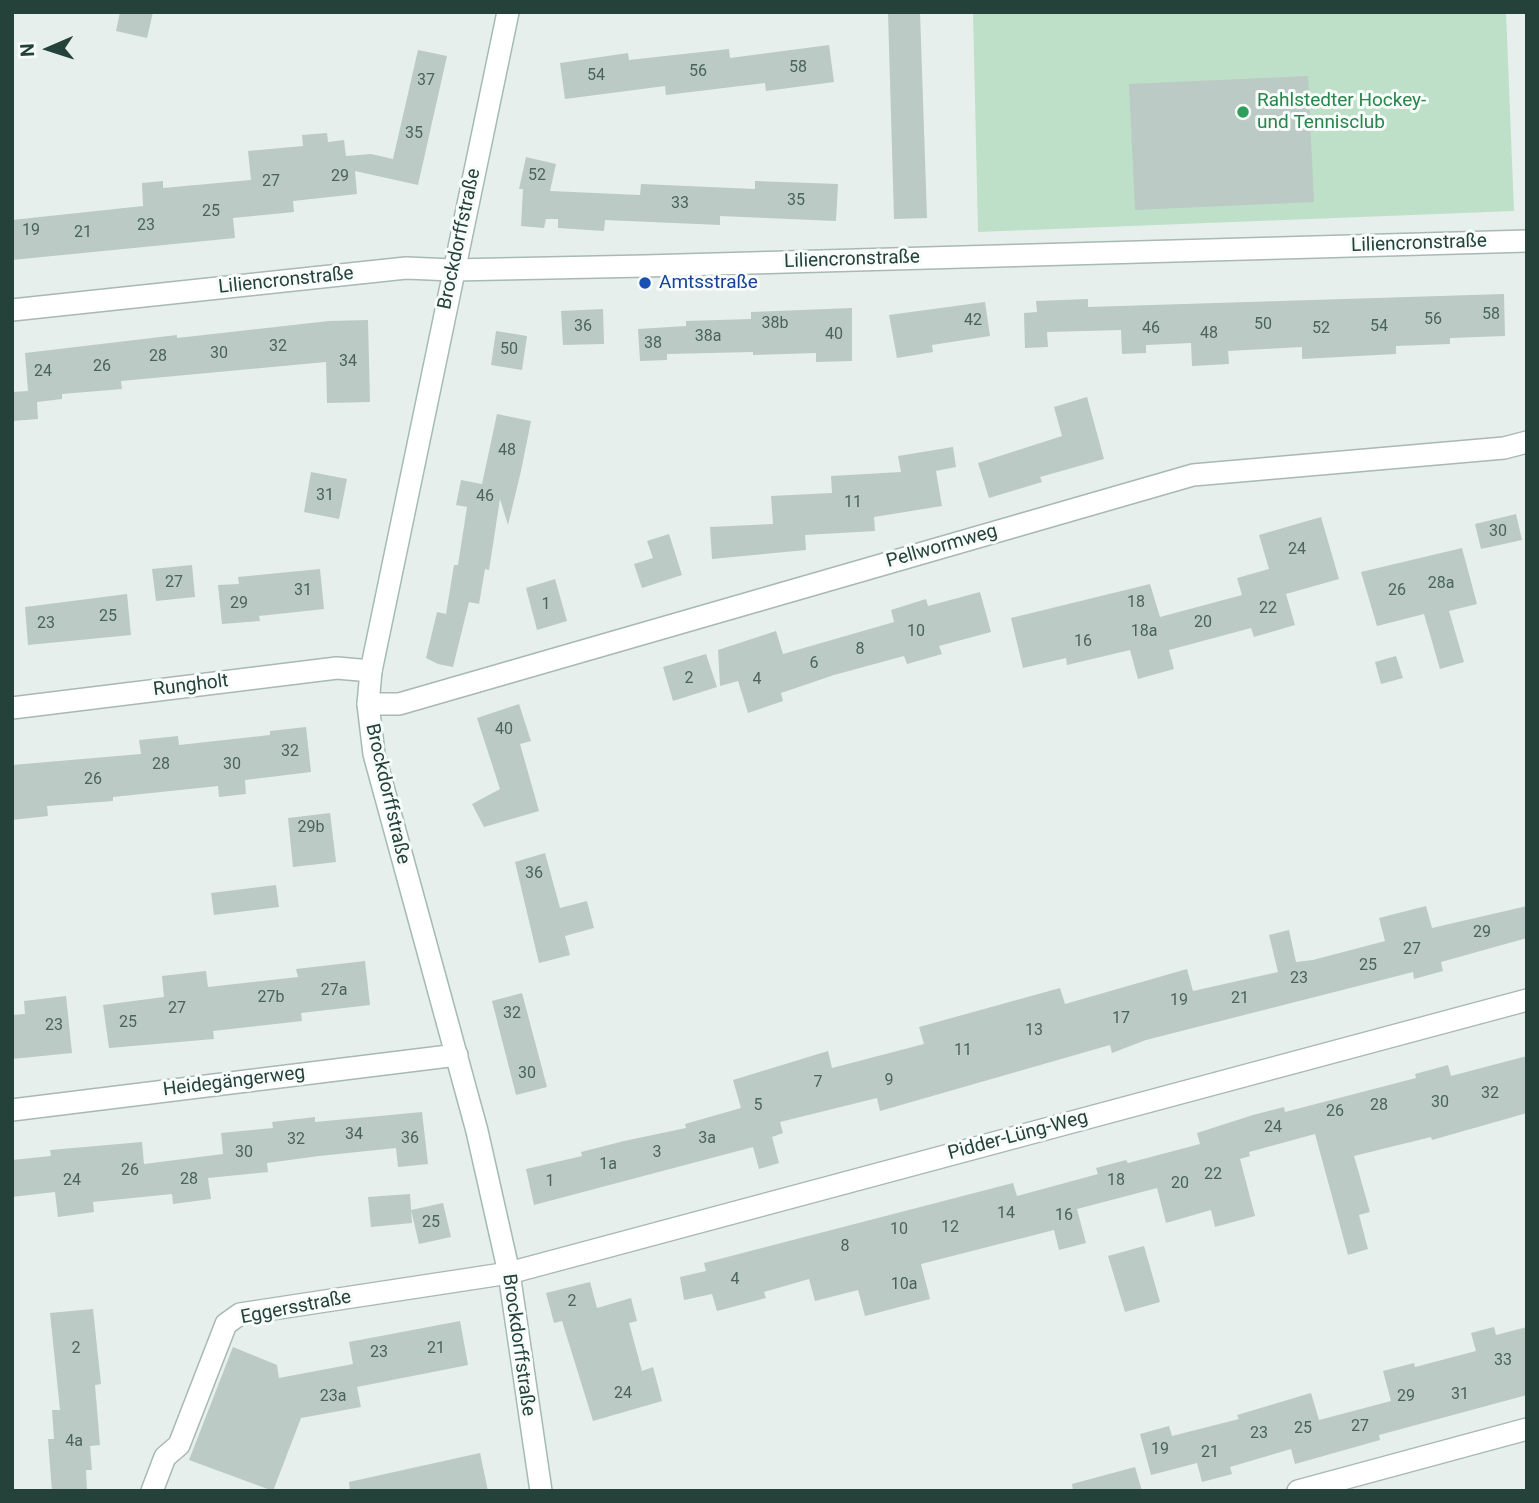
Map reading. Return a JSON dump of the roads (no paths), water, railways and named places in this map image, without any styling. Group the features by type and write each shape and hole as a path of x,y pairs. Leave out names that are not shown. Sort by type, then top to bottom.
{"street":[{"name":"Brockdorffstraße","path":"509,12 371,671 368,704 369,732 388,811 457,1055 509,1273 541,1491"},
{"name":"Liliencronstraße","path":"12,310 406,268 453,270 1527,241"},
{"name":"Pellwormweg","path":"368,704 399,704 1193,475 1504,448 1527,442"},
{"name":"Rungholt","path":"12,708 337,668 371,671"},
{"name":"Pidder-Lüng-Weg","path":"509,1273 1527,1000"},
{"name":"Heidegängerweg","path":"12,1110 457,1055"},
{"name":"Eggersstraße","path":"152,1491 165,1457 179,1445 226,1324 240,1314 509,1273"},
{"path":"1298,1491 1527,1429"}],"place":[{"name":"Rahlstedter Hockey- und Tennisclub","path":"1243,112"},
{"name":"Amtsstraße","path":"645,283"}]}
